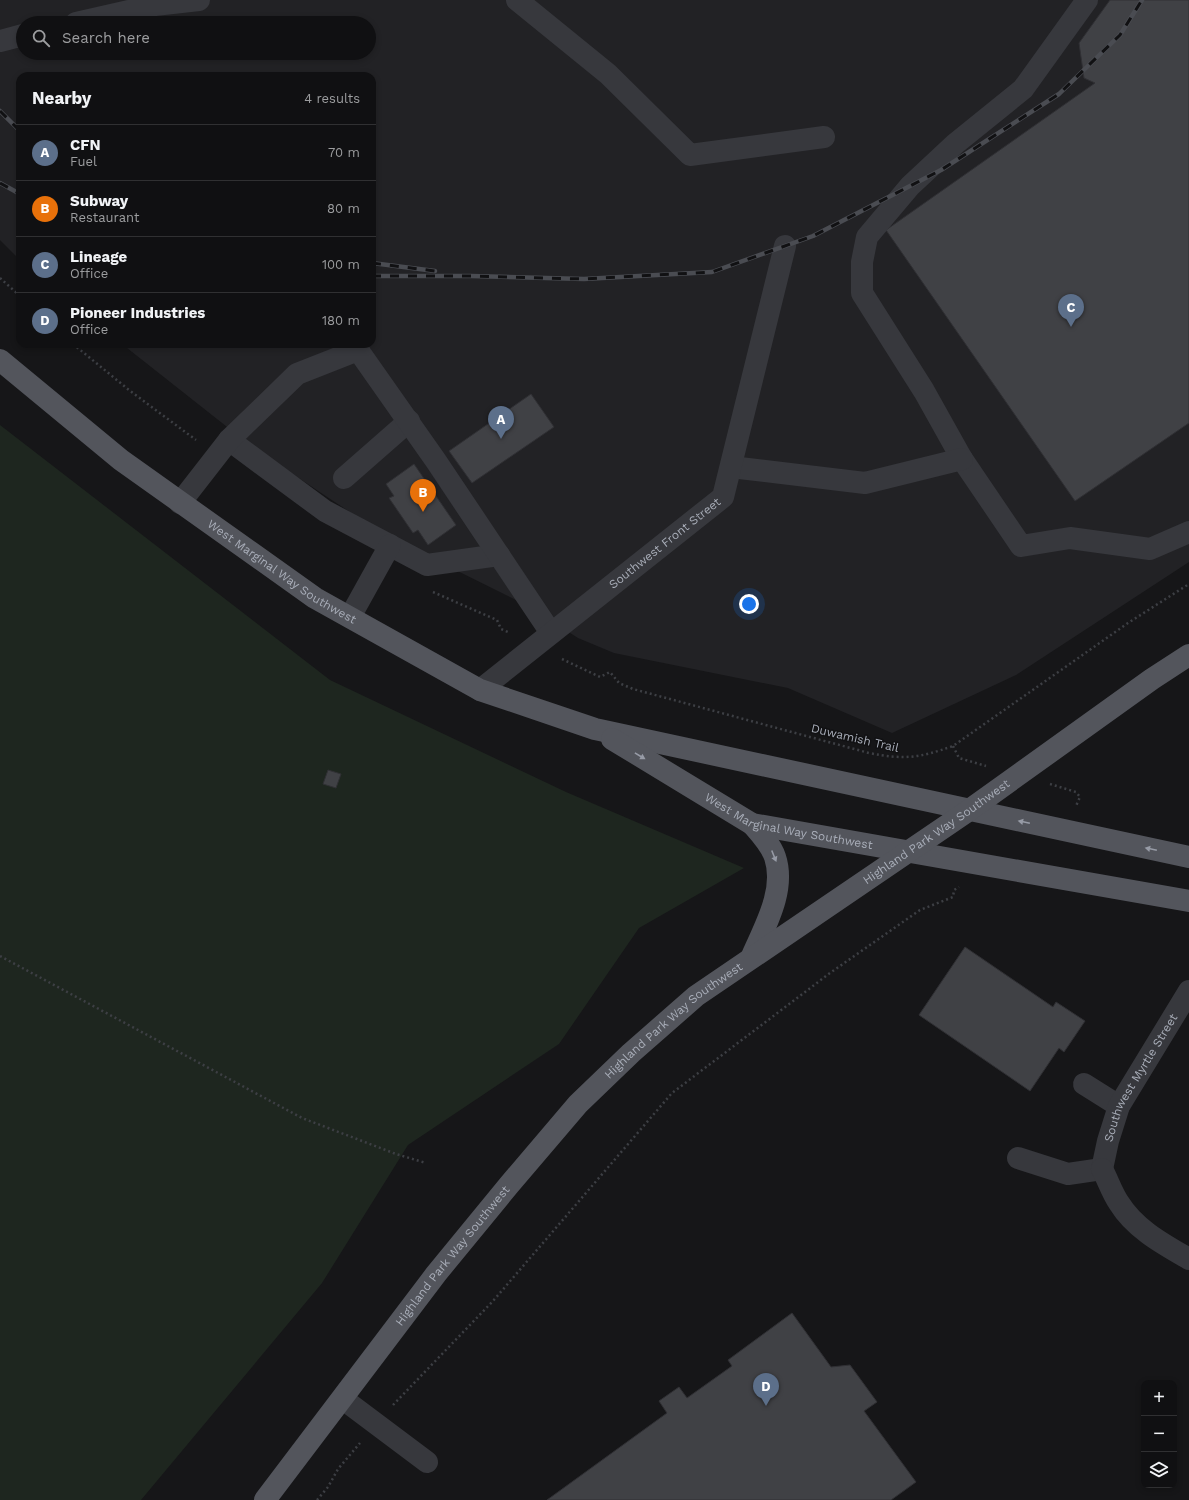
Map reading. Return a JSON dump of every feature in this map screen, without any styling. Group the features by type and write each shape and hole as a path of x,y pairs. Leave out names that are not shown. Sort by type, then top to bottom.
{"main road":[{"name":"West Marginal Way Southwest","path":"0,360 121,460 315,598 480,690 595,729 1189,858"},
{"name":"Highland Park Way Southwest","path":"265,1500 343,1399 436,1274 578,1104 631,1053 696,996 752,956 968,810 1152,679 1189,655"},
{"name":"West Marginal Way Southwest","path":"595,729 752,824 1189,901"},
{"path":"752,824 775,856 778,873 777,897 752,956"}],"street":[{"path":"107,16 155,5 199,0"},
{"path":"517,0 608,74 690,155 824,137"},
{"path":"1087,0 1023,89 955,144 910,186 867,237 862,262 862,293 924,391 962,459 1021,546 1070,538 1150,549 1189,532"},
{"path":"0,41 16,37"},
{"name":"Southwest Front Street","path":"480,690 723,497 785,246"},
{"path":"180,503 230,440 297,374 358,350 408,421 551,634"},
{"path":"344,478 408,421"},
{"path":"230,440 326,511 427,565 499,555"},
{"path":"730,468 865,483 962,459"},
{"path":"350,617 390,546"},
{"name":"Southwest Myrtle Street","path":"1102,1169 1108,1141 1119,1106 1189,992"},
{"path":"1084,1084 1119,1106"},
{"path":"1018,1158 1068,1174 1102,1169 1119,1203 1139,1227 1164,1245 1189,1259"},
{"path":"343,1399 427,1462"}],"path":[{"path":"0,278 16,292"},
{"name":"Duwamish Trail","path":"600,677 610,672 619,683 633,689 893,757 908,758 925,756 953,746 1128,624 1189,584"},
{"path":"497,620 501,629"},
{"path":"953,746 959,758"},
{"path":"317,1500 328,1487 338,1468 376,1424 416,1380 493,1302 672,1093 824,977 920,910 953,897 954,890"},
{"path":"0,956 302,1118 396,1154 426,1163"}],"shaded area":[{"path":"0,0 1189,0 1189,562 1016,675 892,733 788,688 614,653 578,638 528,606 383,534 255,449 127,348 376,348 376,72 16,72 16,256 0,240"},
{"path":"0,425 330,680 566,792 744,868 639,928 559,1044 408,1145 322,1283 141,1500 0,1500"}],"building":[{"path":"1110,0 1189,0 1189,423 1075,501 886,230 1095,83 1084,78 1079,43"},
{"path":"531,394 554,427 472,483 449,451"},
{"path":"414,464 456,525 428,545 418,530 413,533 389,498 394,496 386,484"},
{"path":"328,770 341,774 336,788 323,784"},
{"path":"965,947 1053,1007 1056,1002 1085,1021 1064,1052 1059,1048 1030,1091 919,1015"},
{"path":"792,1313 831,1367 850,1365 877,1402 864,1411 916,1482 891,1500 547,1500 667,1413 659,1401 679,1387 687,1398 732,1366 728,1360"}],"railway":[{"path":"376,276 471,276 584,279 712,272 813,236 941,170 1059,94 1120,35 1142,0"},
{"path":"0,111 16,127"},
{"path":"0,183 16,192"},
{"path":"376,264 435,271"}],"place":[{"name":"Lineage","path":"1071,327"},
{"name":"CFN","path":"501,439"},
{"name":"Subway","path":"423,512"},
{"name":"Pioneer Industries","path":"766,1406"}]}
